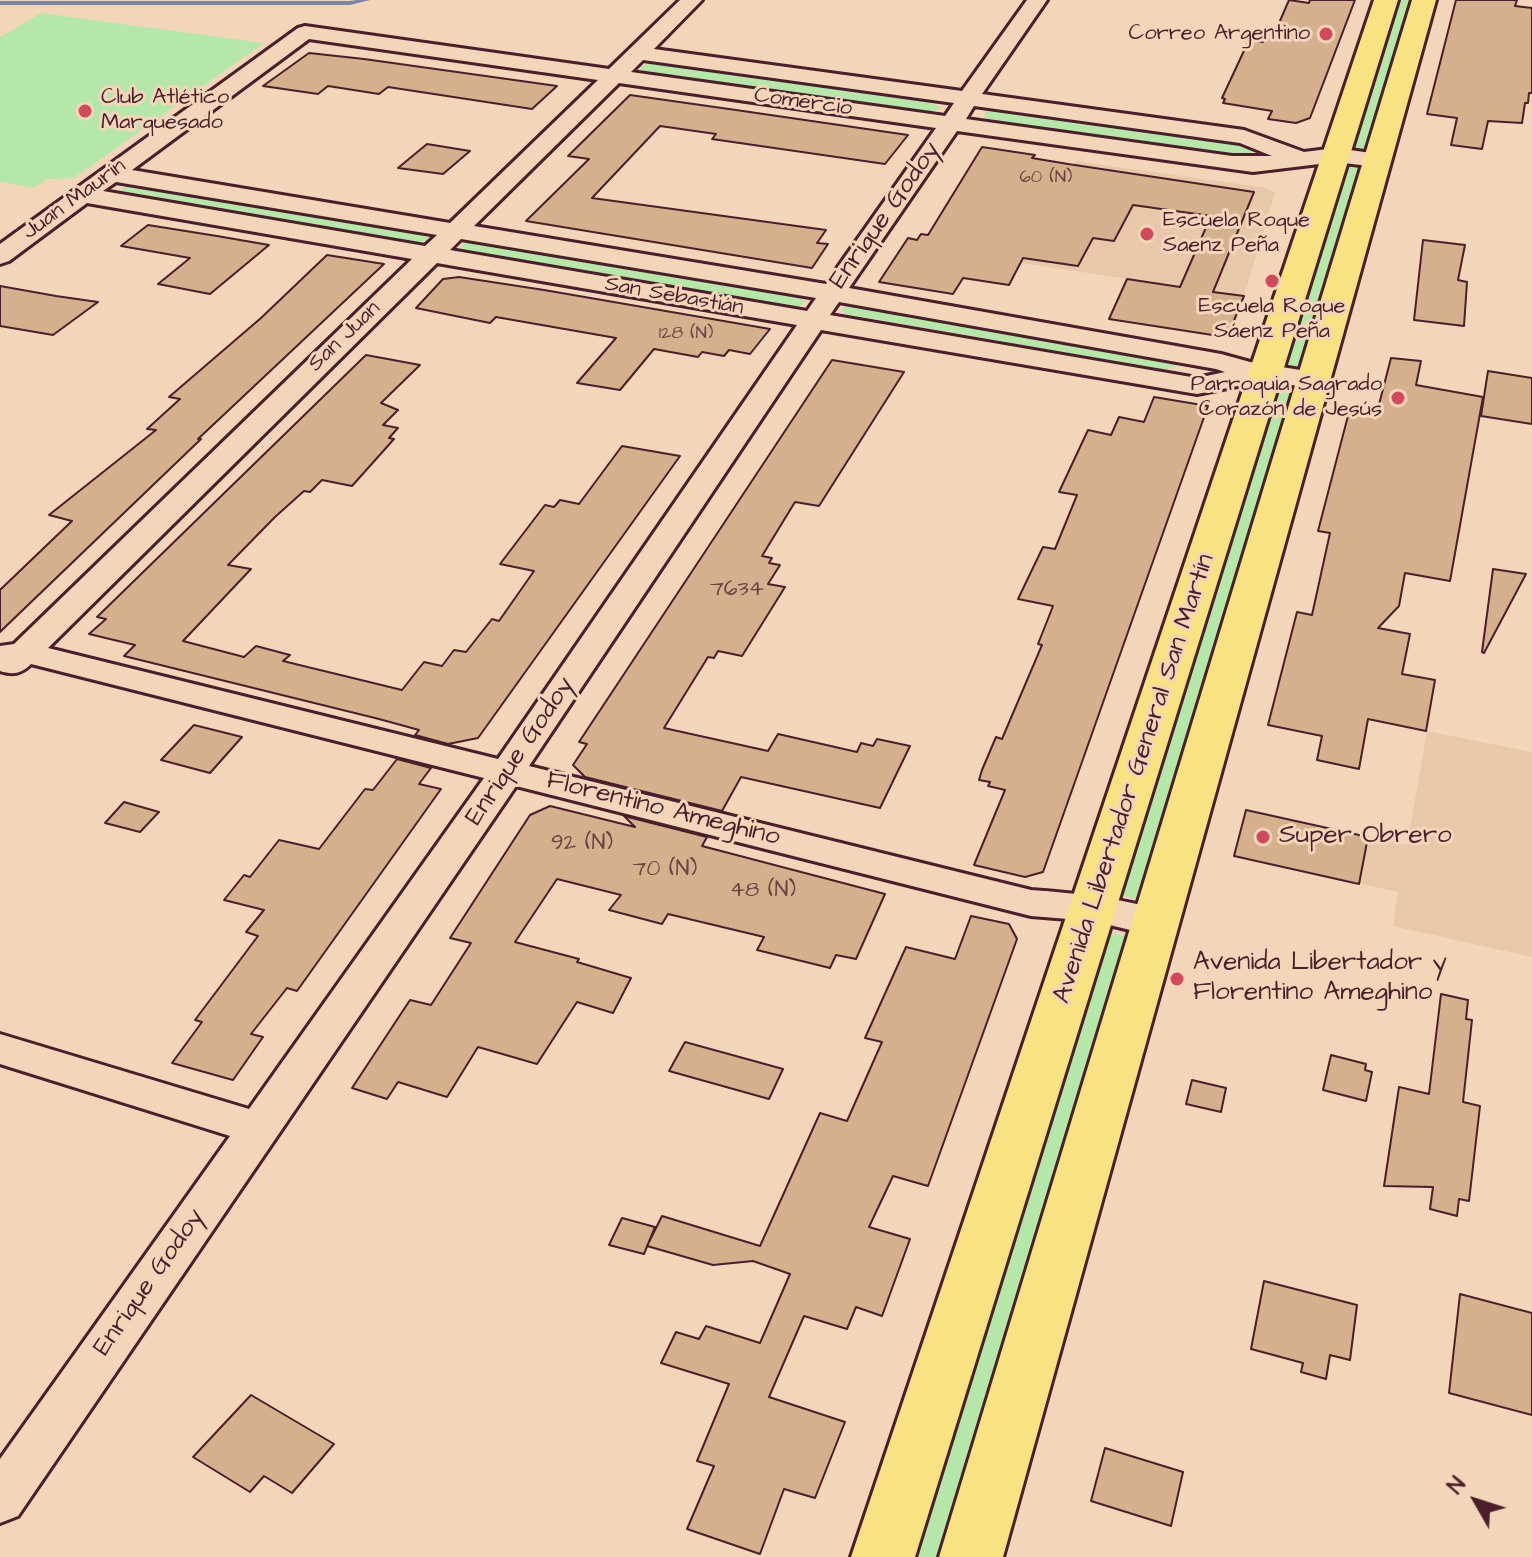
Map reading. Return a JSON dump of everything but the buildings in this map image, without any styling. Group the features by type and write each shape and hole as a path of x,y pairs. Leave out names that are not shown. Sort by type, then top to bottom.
{"main road":[{"name":"Avenida Libertador General San Martín","path":"883,1557 1386,0"},
{"name":"Avenida Libertador General San Martín","path":"971,1557 1424,0"}],"street":[{"name":"San Juan","path":"8,661 692,0"},
{"name":"Enrique Godoy","path":"0,1500 508,771 823,307 1037,0"},
{"name":"Comercio","path":"305,32 613,77 959,111"},
{"name":"Juan Maurín","path":"0,256 305,32"},
{"name":"Comercio","path":"638,53 1253,165 1336,155 1377,160"},
{"name":"San Sebastián","path":"110,174 455,230 1197,386 1266,372 1313,380"},
{"name":"San Sebastián","path":"82,195 428,255 823,307"},
{"name":"Florentino Ameghino","path":"8,661 508,771 1031,903 1093,908 1155,922"},
{"path":"0,1049 257,1128"}],"shaded area":[{"name":"Escuela Roque Saenz Peña","path":"1076,161 1267,188 1275,193 1244,296 1014,262"},
{"path":"1427,731 1532,752 1532,957 1393,926 1398,892 1234,856 1246,810 1407,845"}],"green space":[{"path":"1400,0 1414,0 1369,151 1353,150"},
{"name":"Club Atlético Marquesado","path":"41,13 264,43 74,178 47,179 34,188 0,182 0,37"},
{"path":"660,63 930,101 941,108 930,113 648,75 639,70 643,65"},
{"path":"997,110 1245,146 1254,151 1241,157 984,117 986,112"},
{"path":"1348,165 1364,167 1303,370 1285,367"},
{"path":"135,186 421,234 431,239 415,244 120,191"},
{"path":"472,241 792,296 805,301 800,306 790,306 461,250 463,243"},
{"path":"849,304 1169,359 1178,365 1166,370 845,314 841,310"},
{"path":"1279,386 1297,387 1139,901 1120,894"},
{"path":"1113,933 1131,938 948,1557 912,1557 1107,936"}],"waterway":[{"path":"0,3 350,3 367,0"}],"place":[{"name":"Correo Argentino","path":"1326,34"},
{"name":"Club Atlético Marquesado","path":"85,111"},
{"name":"Escuela Roque Saenz Peña","path":"1147,234"},
{"name":"Escuela Roque Sáenz Peña","path":"1272,281"},
{"name":"Parroquia Sagrado Corazón de Jesús","path":"1398,398"},
{"name":"Super Obrero","path":"1263,837"},
{"name":"Avenida Libertador y Florentino Ameghino","path":"1177,979"}]}
